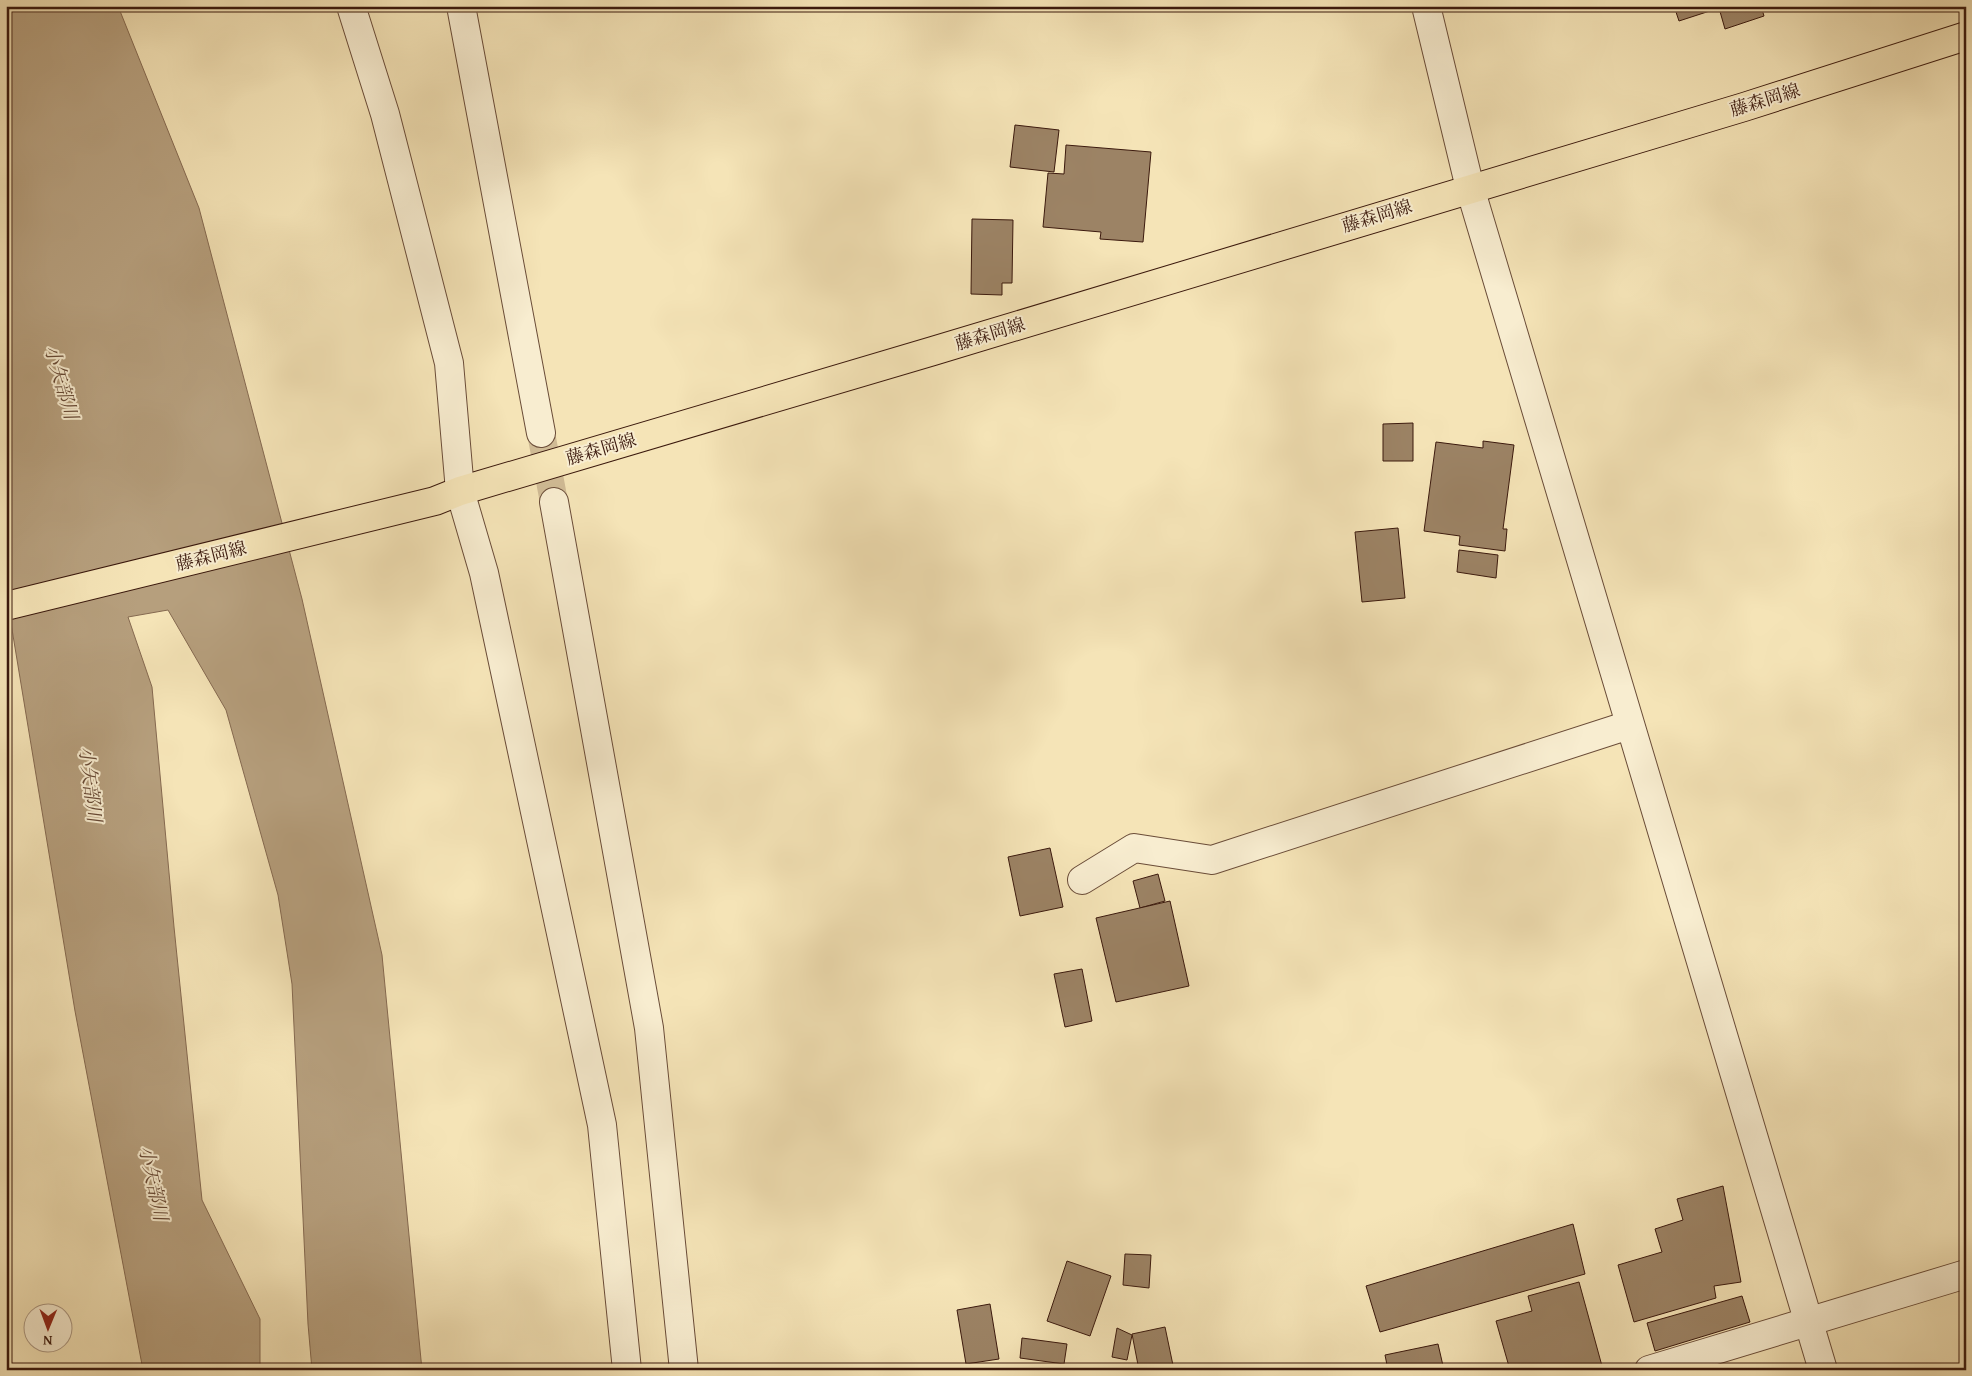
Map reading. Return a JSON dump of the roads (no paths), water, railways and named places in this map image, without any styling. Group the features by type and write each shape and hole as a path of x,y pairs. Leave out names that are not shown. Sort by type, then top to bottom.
{"main road":[{"name":"藤森岡線","path":"6,606 434,501 460,491 1744,107 1966,36"}],"street":[{"path":"351,6 385,114 449,363 460,491 484,573 602,1125 626,1370"},
{"path":"460,6 541,434"},
{"path":"1426,6 1470,188 1823,1370"},
{"path":"554,502 649,1028 684,1370"},
{"path":"1082,880 1134,848 1212,860 1629,725"},
{"path":"1649,1370 1966,1274"}],"water":[{"name":"小矢部川","path":"6,6 118,6 199,208 302,599 382,955 422,1370 312,1370 308,1324 292,984 278,895 226,710 168,610 128,617 152,687 202,1200 260,1319 260,1370 143,1370 75,1011 6,593"}],"tunnel":[{"path":"541,433 554,502"}]}
